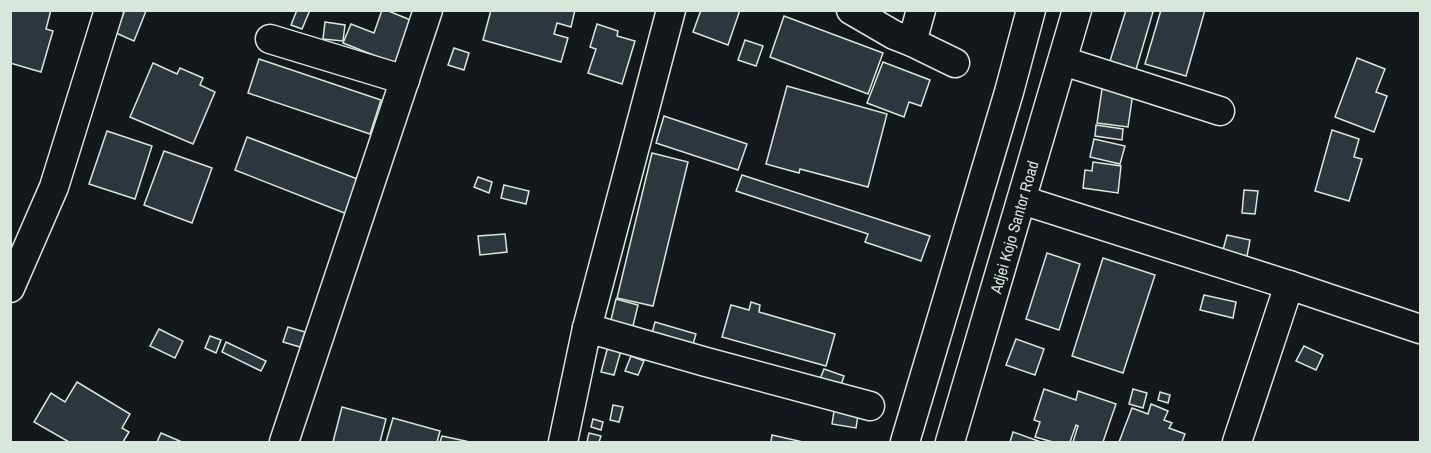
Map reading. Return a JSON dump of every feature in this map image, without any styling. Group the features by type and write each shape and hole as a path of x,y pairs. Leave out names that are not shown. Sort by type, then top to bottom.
{"street":[{"path":"10,288 54,187 109,10"},
{"path":"284,442 428,10"},
{"path":"563,442 586,328 671,10"},
{"path":"851,10 894,35 955,63"},
{"path":"912,42 921,10"},
{"path":"905,442 1009,92 1031,10"},
{"name":"Adjei Kojo Santor Road","path":"950,442 1077,10"},
{"path":"270,39 405,80"},
{"path":"1063,60 1220,111"},
{"path":"1022,200 1420,329"},
{"path":"1237,442 1289,285"},
{"path":"586,328 706,363 870,406"}],"building":[{"path":"10,10 51,10 46,29 53,31 41,72 10,63"},
{"path":"125,10 146,11 134,41 116,33"},
{"path":"297,10 310,10 302,29 291,25"},
{"path":"382,10 413,21 396,64 343,43 351,24 374,33"},
{"path":"491,10 575,10 571,27 557,23 554,34 568,38 561,62 483,40"},
{"path":"701,10 740,10 728,45 693,32"},
{"path":"1126,10 1153,12 1135,73 1109,64"},
{"path":"1161,10 1205,10 1186,76 1145,64"},
{"path":"784,16 883,53 868,94 770,57"},
{"path":"325,22 345,25 343,41 323,39"},
{"path":"597,24 618,31 617,36 635,41 622,84 588,73 596,49 590,47"},
{"path":"745,40 763,46 756,66 738,60"},
{"path":"454,48 469,53 464,70 448,65"},
{"path":"1357,58 1385,69 1376,92 1387,96 1374,132 1335,117"},
{"path":"259,59 381,100 370,134 248,93"},
{"path":"883,62 930,80 921,106 909,102 904,117 867,103"},
{"path":"153,63 177,74 180,68 203,78 200,85 215,92 193,144 130,117"},
{"path":"787,86 887,114 868,187 800,169 799,173 766,164"},
{"path":"1102,89 1133,93 1128,127 1097,123"},
{"path":"664,116 747,144 738,170 656,143"},
{"path":"1096,125 1123,129 1122,140 1095,136"},
{"path":"1332,130 1359,139 1354,157 1362,159 1349,201 1315,191"},
{"path":"107,131 152,146 135,199 89,184"},
{"path":"247,137 360,180 347,214 235,170"},
{"path":"1094,139 1125,146 1120,164 1090,157"},
{"path":"164,151 212,168 192,223 144,205"},
{"path":"652,153 688,162 653,306 617,298"},
{"path":"1093,162 1121,166 1118,193 1083,188 1085,170 1092,171"},
{"path":"742,175 930,236 921,261 865,242 868,234 736,191"},
{"path":"478,177 492,182 489,193 474,187"},
{"path":"504,185 529,191 526,204 501,198"},
{"path":"1244,190 1258,191 1255,214 1242,213"},
{"path":"505,234 507,252 480,255 478,236"},
{"path":"1227,235 1250,240 1247,256 1223,250"},
{"path":"1047,253 1080,264 1059,330 1026,319"},
{"path":"1103,258 1155,275 1123,373 1072,356"},
{"path":"1204,295 1236,302 1233,318 1200,310"},
{"path":"616,299 638,305 632,330 610,324"},
{"path":"751,302 760,305 759,312 835,334 826,366 722,337 731,305 749,310"},
{"path":"655,322 696,334 693,344 652,333"},
{"path":"288,327 305,332 300,347 283,342"},
{"path":"159,329 183,341 175,358 150,346"},
{"path":"210,336 221,340 216,353 205,348"},
{"path":"1016,339 1044,349 1035,375 1006,365"},
{"path":"226,342 266,361 261,371 222,352"},
{"path":"609,343 622,347 614,375 601,372"},
{"path":"1304,346 1323,355 1316,370 1296,361"},
{"path":"631,356 644,361 638,375 625,371"},
{"path":"824,369 844,376 839,391 818,384"},
{"path":"77,382 130,414 122,428 129,432 123,442 69,442 34,422 51,393 65,402"},
{"path":"1044,389 1076,400 1078,391 1116,404 1103,442 1073,442 1078,426 1076,425 1070,442 1053,442 1035,437 1040,422 1034,420"},
{"path":"1133,389 1147,393 1143,408 1129,404"},
{"path":"1160,392 1170,395 1168,403 1158,400"},
{"path":"1151,404 1168,411 1164,420 1172,423 1169,428 1185,434 1182,442 1119,442 1132,408 1148,414"},
{"path":"613,405 623,407 619,422 610,420"},
{"path":"835,405 859,409 856,428 832,424"},
{"path":"342,407 386,419 380,442 333,442"},
{"path":"393,418 440,431 437,442 386,442"},
{"path":"593,419 603,422 601,430 591,427"},
{"path":"1013,432 1041,442 1010,442"},
{"path":"161,433 182,442 157,442"},
{"path":"589,433 601,436 599,442 587,442"},
{"path":"772,435 803,442 771,442"},
{"path":"442,436 470,442 440,442"}]}
